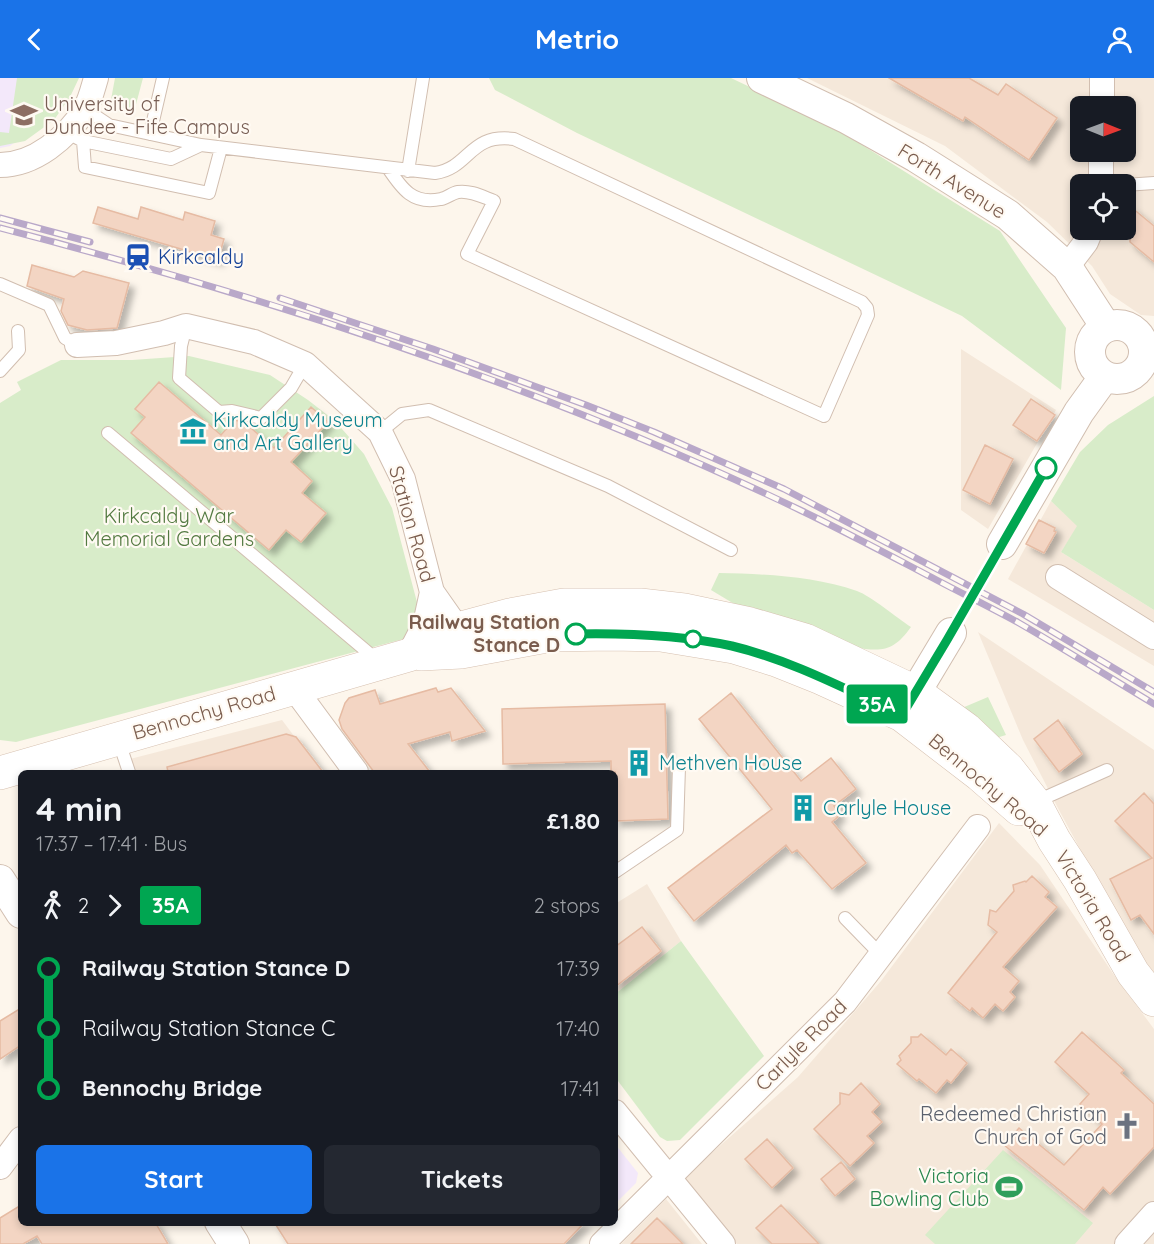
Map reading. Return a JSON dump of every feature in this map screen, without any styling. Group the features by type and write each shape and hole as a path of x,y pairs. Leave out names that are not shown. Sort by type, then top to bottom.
{"main road":[{"name":"Bennochy Road","path":"0,772 394,659 458,628 564,605 640,606 684,610 750,624 805,640 908,704 980,775 1054,840"},
{"name":"Bennochy Road","path":"394,659 461,652 552,635 661,635 734,647 776,660 821,678 908,704 966,729 1008,769 1034,802 1054,840"},
{"name":"Victoria Road","path":"1054,840 1080,880 1133,973 1154,1000"}],"street":[{"path":"0,165 10,165 39,156 74,136 96,78"},
{"name":"Forth Avenue","path":"762,78 846,118 1008,215 1067,267 1106,327"},
{"path":"1102,78 1102,96"},
{"path":"1067,267 1087,240"},
{"path":"1119,324 1132,328 1149,349 1135,372 1121,379 1105,376 1093,365 1090,348 1096,335 1106,327 1119,324"},
{"name":"Station Road","path":"77,345 116,343 186,326 255,342 305,364 380,432 403,479 432,592 458,628"},
{"path":"1002,544 1079,412 1105,376"},
{"path":"1058,577 1154,637"},
{"name":"Station Road","path":"394,659 425,624 432,592"},
{"path":"908,704 951,633"},
{"path":"294,688 354,770"},
{"name":"Carlyle Road","path":"602,1244 845,1002 978,827"},
{"path":"0,880 18,908"},
{"path":"618,1116 723,1244"},
{"path":"0,1167 18,1143"},
{"path":"1127,1244 1154,1214"},
{"path":"223,1226 234,1244"}],"lane":[{"path":"150,134 162,78"},
{"path":"408,171 423,78"},
{"path":"85,109 109,125 201,145 435,173 446,172 459,163 471,150 487,140 501,138 514,140 862,302 867,308 868,315 824,416 467,254 494,201 469,192 456,192 444,199 428,201 414,197 400,185 388,168"},
{"path":"74,136 171,159 201,145"},
{"path":"74,136 85,167 209,193 222,148"},
{"path":"1136,184 1154,183"},
{"name":"Station Road","path":"0,284 49,305 65,338 77,345"},
{"path":"186,326 181,346 179,378 219,412 232,411 261,418 291,388 305,364"},
{"path":"0,370 19,350 18,331"},
{"path":"380,432 402,414 429,410 608,486 731,550"},
{"path":"108,433 394,659"},
{"path":"118,738 128,770"},
{"path":"618,870 677,830 679,767"},
{"path":"1034,802 1107,770"},
{"path":"845,918 881,955"}],"shaded area":[{"name":"University of Dundee - Fife Campus","path":"0,78 75,78 35,126 10,146 0,148"},
{"path":"807,78 1154,78 1154,316 1141,315 1110,294 1092,266 1047,222 945,146"},
{"path":"961,349 1056,410 988,529 961,510"},
{"path":"1051,501 1078,526 1061,552 1154,610 1154,666 1008,579"},
{"path":"978,632 1154,750 1154,974 1133,946 1060,812 1023,740"},
{"path":"282,720 320,770 134,770 130,759"},
{"path":"999,823 1040,865 1114,975 1154,1029 1154,1244 737,1244 681,1180 798,1077 881,981"},
{"path":"647,884 681,941 618,992 618,902"},
{"path":"618,1148 638,1173 636,1183 618,1201"},
{"path":"666,1199 702,1244 621,1244"}],"green space":[{"name":"University of Dundee - Fife Campus","path":"17,78 79,78 70,97 54,120 25,141 0,146 0,132 9,133"},
{"path":"115,78 143,78 135,108 120,113 110,105"},
{"path":"489,78 731,78 830,125 1000,231 1066,328 1061,390 962,316 577,133 495,90"},
{"name":"Kirkcaldy War Memorial Gardens","path":"189,356 270,375 335,421 364,454 392,508 418,606 411,637 16,742 0,740 0,403 21,390 17,382 61,360 132,360"},
{"path":"1154,396 1154,610 1061,552 1077,526 1051,501 1080,452 1108,425"},
{"path":"719,573 788,577 840,586 857,591 877,602 911,627 892,646 872,650 853,647 746,611 711,590"},
{"path":"988,697 1006,735 996,738 962,708"},
{"path":"681,941 764,1056 680,1140 667,1141 660,1137 618,1081 618,992"},
{"name":"Victoria Bowling Club","path":"1003,1150 1093,1223 1075,1244 935,1244 925,1235"}],"building":[{"path":"889,78 969,78 998,95 1006,84 1057,118 1029,160 965,117 963,121"},
{"path":"98,207 138,219 141,207 183,220 185,212 215,221 211,235 224,239 218,260 93,223"},
{"path":"1136,211 1154,226 1154,262 1130,240 1136,240"},
{"path":"32,265 74,277 83,271 129,283 117,328 87,330 68,325 61,311 64,299 27,286"},
{"path":"159,382 221,435 234,420 244,422 274,448 311,407 328,422 291,462 312,481 302,493 326,513 301,542 286,530 269,550 131,433 145,417 135,409"},
{"path":"1031,399 1055,415 1037,441 1013,425"},
{"path":"985,445 1013,459 990,504 963,490"},
{"path":"1039,520 1055,528 1056,532 1044,553 1026,544"},
{"path":"436,688 438,692 451,688 485,731 452,741 450,732 408,744 428,770 373,770 342,729 339,720 349,698 375,690 380,704"},
{"name":"Carlyle House","path":"731,693 801,781 831,758 856,789 834,806 840,815 832,822 866,863 832,889 797,850 792,853 786,845 694,921 668,888 772,809 699,719"},
{"name":"Methven House","path":"665,704 668,819 618,821 618,770 611,770 611,761 503,764 502,709"},
{"path":"1058,720 1082,754 1059,772 1034,739"},
{"path":"286,734 296,737 321,770 168,770 167,767"},
{"path":"1144,793 1154,804 1154,934 1140,915 1131,920 1110,879 1152,858 1115,821"},
{"path":"1032,876 1049,892 1045,897 1057,907 1003,967 1019,981 1010,992 1015,997 1003,1011 995,1004 983,1018 972,1008 970,1011 948,993 997,932 988,925 990,910 996,912 1014,891 1013,885 1026,882"},
{"path":"642,927 661,951 618,985 618,945"},
{"path":"18,1010 18,1047 0,1059 0,1021"},
{"path":"1082,1032 1124,1070 1121,1073 1154,1104 1154,1147 1110,1194 1103,1187 1084,1210 1004,1145 1019,1128 1064,1165 1102,1124 1080,1104 1089,1094 1055,1062"},
{"path":"921,1034 946,1055 951,1049 967,1063 951,1083 947,1080 936,1093 897,1064 901,1060 899,1056 911,1043 911,1037 918,1037"},
{"path":"861,1083 880,1104 872,1112 882,1122 867,1136 874,1143 850,1166 814,1129 840,1104 840,1093 849,1095"},
{"path":"767,1139 793,1168 772,1188 745,1159"},
{"path":"841,1162 855,1179 835,1196 821,1179"},
{"path":"781,1205 819,1244 772,1244 756,1228"},
{"path":"18,1207 18,1226 157,1226 168,1244 42,1244 37,1236 23,1244 0,1244 0,1218"},
{"path":"657,1218 683,1244 631,1244"},
{"path":"277,1226 581,1226 564,1244 288,1244"}],"railway":[{"path":"0,218 90,242"},
{"path":"0,228 204,284 306,316 407,350 607,424 704,466 849,534 1019,623 1154,704"},
{"path":"280,298 433,349 586,405 784,489 1023,614 1154,692"}],"bus line":[{"name":"35A","path":"576,634 661,635 734,647 776,660 821,678 902,715 1046,468"}],"place":[{"name":"University of Dundee - Fife Campus","path":"24,115"},
{"name":"Kirkcaldy","path":"138,257"},
{"name":"Kirkcaldy Museum and Art Gallery","path":"193,431"},
{"name":"Railway Station Stance D","path":"576,634"},
{"name":"Methven House","path":"639,763"},
{"name":"Carlyle House","path":"803,808"},
{"name":"Redeemed Christian Church of God","path":"1127,1126"},
{"name":"Victoria Bowling Club","path":"1009,1187"}]}
